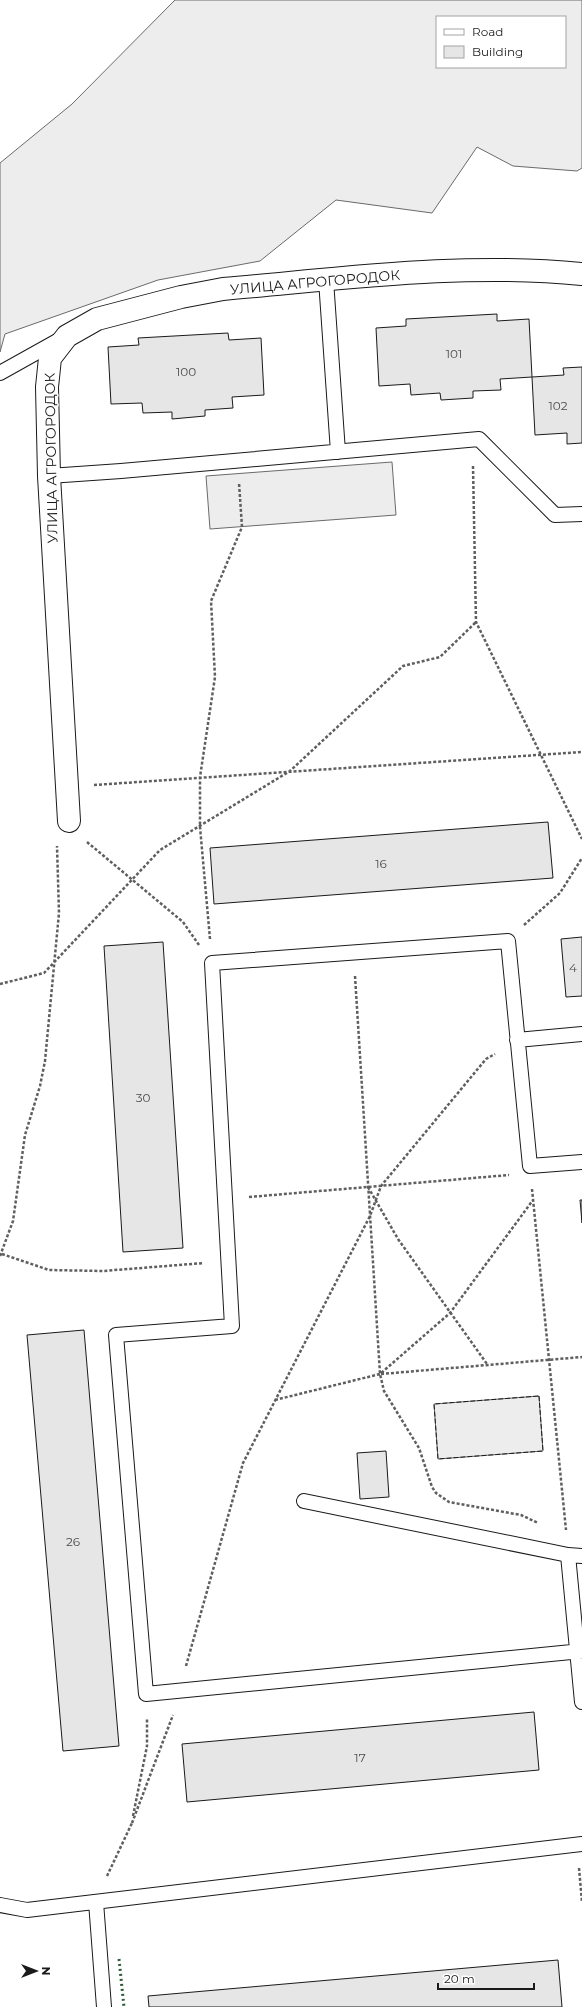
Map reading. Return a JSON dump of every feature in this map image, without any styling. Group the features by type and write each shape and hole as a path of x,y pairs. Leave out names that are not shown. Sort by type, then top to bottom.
{"street":[{"name":"УЛИЦА АГРОГОРОДОК","path":"69,821 49,476 47,387 50,358 67,336 97,319 181,297 223,289 480,269 543,270 582,274"}],"lane":[{"path":"326,280 338,452"},
{"path":"0,373 67,336"},
{"path":"49,476 479,439 555,515 582,514"},
{"path":"580,1651 146,1694 116,1336 232,1326 212,963 508,941 530,1166 582,1162"},
{"path":"517,1040 582,1034"},
{"path":"304,1501 575,1555 582,1702"},
{"path":"0,1905 27,1910 579,1844"},
{"path":"96,1902 104,2007"}],"path":[{"path":"472,440 476,622 582,839"},
{"path":"212,963 200,827 200,777 215,677 211,601 242,526 237,461"},
{"path":"0,984 44,973 160,850 290,771 403,666 440,657 476,622"},
{"path":"67,787 582,752"},
{"path":"69,821 57,839 59,913 55,963 40,1086 25,1135 12,1222 1,1255 49,1270 72,1271 103,1271 228,1261"},
{"path":"89,844 183,922 212,963"},
{"path":"508,941 560,892 582,858"},
{"path":"353,952 380,1374 384,1391 419,1448 432,1487 436,1493 449,1502 521,1515 540,1524"},
{"path":"96,1902 132,1823 172,1720 179,1690 243,1463 370,1216 381,1186 486,1059 517,1040"},
{"path":"225,1199 514,1175 530,1166 549,1359 575,1555"},
{"path":"368,1187 398,1239 488,1364"},
{"path":"380,1374 450,1313 533,1199"},
{"path":"275,1400 380,1374 582,1356"},
{"path":"132,1823 147,1746 146,1694"},
{"path":"579,1844 582,1902"}],"shaded area":[{"path":"175,0 582,0 582,168 577,171 513,166 477,147 432,213 336,200 260,261 158,280 5,334 0,352 0,163 72,104"},
{"path":"392,462 396,515 210,529 206,476"},
{"path":"539,1396 543,1451 438,1459 434,1404"}],"building":[{"path":"497,314 497,321 529,319 532,377 500,379 501,390 473,391 473,398 441,400 440,393 411,395 410,384 379,386 376,328 406,326 406,319"},
{"path":"228,333 229,340 261,338 264,395 232,397 233,408 205,410 205,416 172,419 172,412 143,413 142,403 111,404 108,347 139,345 138,338"},
{"path":"582,367 582,443 567,444 567,433 535,435 532,377 564,375 563,368"},
{"path":"548,822 553,878 214,904 210,848"},
{"path":"582,937 582,996 566,997 561,939"},
{"path":"163,942 183,1248 123,1252 104,946"},
{"path":"580,1200 582,1200 582,1223"},
{"path":"84,1330 119,1746 63,1751 27,1335"},
{"path":"386,1451 389,1497 360,1499 357,1453"},
{"path":"534,1712 539,1770 187,1802 182,1744"},
{"path":"558,1960 562,2007 149,2007 148,1996"}],"hedge":[{"path":"119,1959 124,2007"}],"fence":[{"path":"539,1396 543,1451 438,1459 434,1404 539,1396"}]}
